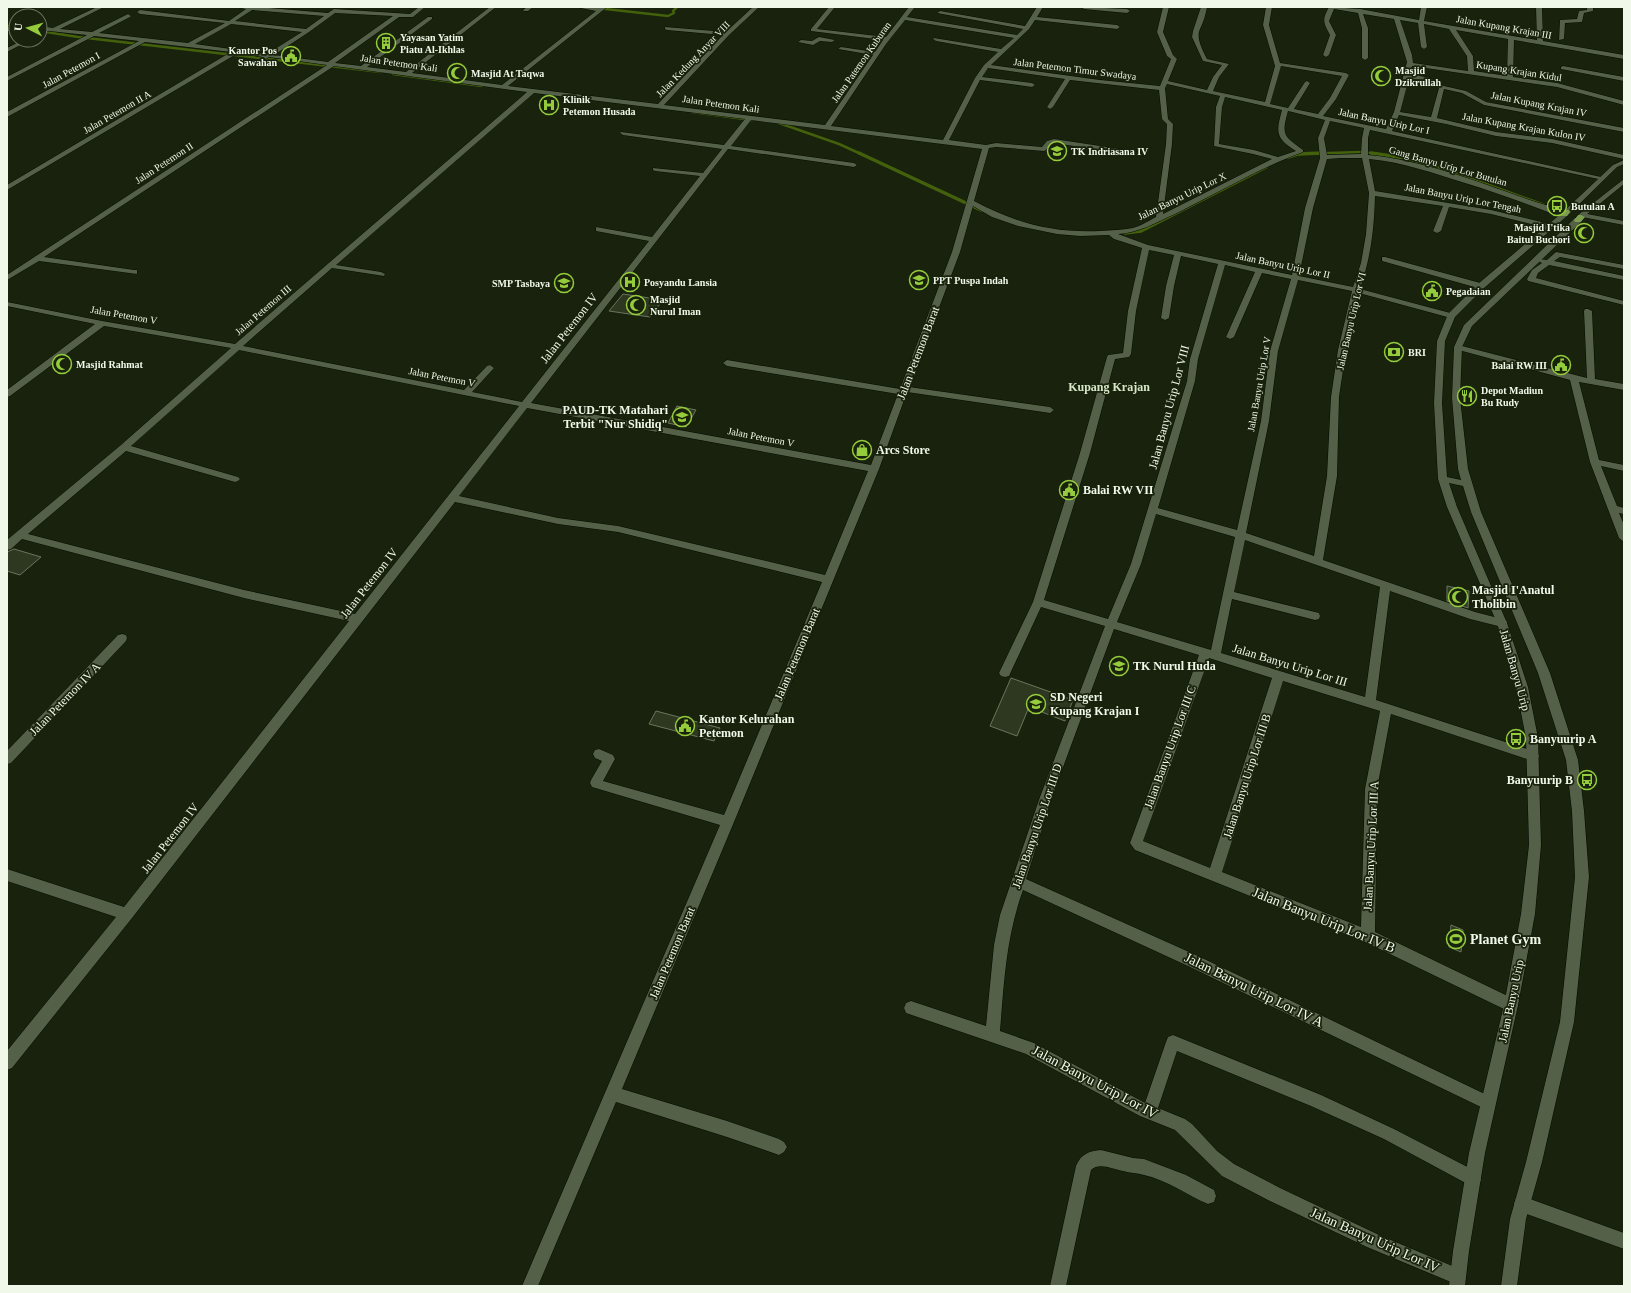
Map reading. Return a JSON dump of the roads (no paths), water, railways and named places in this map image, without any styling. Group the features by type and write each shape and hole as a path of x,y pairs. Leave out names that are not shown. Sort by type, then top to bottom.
{"street":[{"path":"48,30 101,7"},
{"path":"239,7 329,15"},
{"path":"266,57 307,31 340,7"},
{"path":"350,7 375,8"},
{"path":"334,11 411,16 422,7"},
{"path":"407,74 494,7"},
{"path":"579,7 602,9"},
{"name":"Jalan Kedung Anyar VIII","path":"660,106 727,34 756,7"},
{"path":"832,7 812,30 886,41"},
{"name":"Jalan Patemon Kuburan","path":"826,128 876,54 912,7"},
{"path":"945,142 978,78 986,66 1027,28 1040,7"},
{"path":"1084,7 1127,11"},
{"path":"1159,219 1169,144 1170,124 1166,119 1163,85 1174,59 1170,56 1160,32 1166,7"},
{"path":"1204,7 1204,13 1194,34 1196,42 1205,60 1226,64 1216,76 1209,92"},
{"path":"1267,105 1278,64 1266,25 1269,7"},
{"path":"1326,55 1326,50 1331,43 1333,35 1326,25 1326,20 1332,7"},
{"name":"Jalan Kupang Krajan III","path":"1332,7 1624,57"},
{"path":"1424,7 1421,22 1424,47"},
{"path":"1539,7 1540,42"},
{"path":"1561,39 1561,22 1564,20 1580,22 1579,10 1590,11 1590,7"},
{"path":"189,45 253,8"},
{"path":"503,87 602,9"},
{"path":"1360,11 1361,19 1366,28 1364,36 1366,53 1365,58"},
{"path":"140,12 307,31"},
{"path":"940,13 1027,28"},
{"name":"Jalan Petemon II","path":"7,278 330,65 398,15"},
{"path":"7,79 128,16"},
{"path":"1388,132 1397,113 1410,64 1409,55 1396,17"},
{"path":"362,68 430,18"},
{"path":"904,18 1018,37"},
{"path":"1032,18 1118,27"},
{"path":"1451,27 1470,56 1471,72"},
{"path":"667,28 727,34"},
{"name":"Jalan Petemon Kali","path":"48,31 139,43 189,45 233,53 362,68 531,92 660,106 748,119 986,147 996,145 1044,149 1049,142 1054,141 1133,153"},
{"path":"1510,78 1511,37"},
{"path":"801,42 814,43 821,39 836,41"},
{"path":"848,41 852,39 886,41"},
{"path":"936,39 1002,51"},
{"name":"Jalan Petemon I","path":"7,115 139,43"},
{"path":"841,49 876,54"},
{"name":"Jalan Petemon II A","path":"7,188 195,78 233,53"},
{"path":"1278,64 1346,75 1333,99 1319,116"},
{"name":"Kupang Krajan Kidul","path":"1410,64 1557,86 1624,103"},
{"name":"Jalan Petemon Timur Swadaya","path":"986,66 1068,78 1163,85"},
{"path":"1563,68 1624,79"},
{"name":"Jalan Kupang Krajan IV","path":"1408,76 1428,79 1442,87 1464,92 1484,103 1624,130"},
{"path":"978,78 1032,86"},
{"path":"1050,107 1068,78"},
{"path":"1288,109 1307,83"},
{"name":"Jalan Banyu Urip Lor I","path":"1163,85 1223,95 1601,179"},
{"path":"1433,120 1442,87"},
{"name":"Jalan Petemon III","path":"7,546 124,447 531,92"},
{"path":"1223,95 1219,107 1216,145 1254,152 1278,159"},
{"name":"Jalan Banyu Urip Lor X","path":"969,205 1018,224 1057,232 1114,235 1159,219 1278,159 1301,151 1283,140 1281,134 1280,126 1288,109"},
{"name":"Jalan Kupang Krajan Kulon IV","path":"1397,113 1496,134 1552,141 1624,157"},
{"name":"Jalan Petemon IV","path":"7,1063 127,914 748,119"},
{"name":"Jalan Banyu Urip Lor V","path":"1210,655 1228,594 1265,421 1274,351 1295,277 1309,208 1323,155 1321,138 1328,119"},
{"name":"Jalan Banyu Urip Lor VI","path":"1318,562 1332,476 1335,397 1340,358 1356,290 1365,263 1370,234 1372,193 1365,153 1365,138 1368,127"},
{"path":"623,133 854,165"},
{"name":"Jalan Petemon Barat","path":"530,1286 728,822 874,469 956,252 986,147"},
{"name":"Gang Banyu Urip Lor Butulan","path":"1323,155 1365,153 1399,161 1440,172 1564,214"},
{"name":"Jalan Banyu Urip","path":"1458,1281 1472,1179 1511,1005 1528,914 1535,845 1532,738 1522,687 1502,623 1452,507 1443,479 1438,402 1441,341 1451,316 1481,286 1550,227 1615,166 1624,162"},
{"path":"655,169 705,175"},
{"name":"Jalan Banyu Urip","path":"1509,1286 1518,1219 1567,1022 1582,877 1578,811 1572,760 1544,673 1476,512 1463,469 1456,398 1458,347 1468,325 1543,261 1581,218 1624,182"},
{"name":"Jalan Banyu Urip Lor Tengah","path":"1372,193 1491,212 1550,227"},
{"path":"1437,231 1447,204"},
{"path":"1581,218 1624,223"},
{"path":"599,229 654,240"},
{"name":"Jalan Banyu Urip Lor II","path":"1114,235 1146,247 1356,290 1451,316"},
{"path":"1006,673 1038,602 1085,453 1111,357 1124,356 1127,354 1132,311 1146,247"},
{"path":"1165,318 1170,286 1178,254"},
{"path":"1624,267 1559,254 1543,261 1531,279 1624,303"},
{"path":"37,258 134,272"},
{"path":"1385,259 1481,286"},
{"path":"1543,261 1624,278"},
{"name":"Jalan Banyu Urip Lor VIII","path":"1111,624 1136,564 1154,510 1191,381 1194,359 1222,262"},
{"path":"331,266 381,274"},
{"path":"1230,338 1260,270"},
{"name":"Jalan Petemon V","path":"7,304 102,323 237,347 526,405 874,469"},
{"path":"1588,311 1591,381"},
{"path":"7,394 102,323"},
{"path":"1458,347 1574,378 1624,387"},
{"path":"727,363 903,391 1050,410"},
{"path":"466,393 490,368"},
{"path":"1574,378 1595,462 1624,538"},
{"path":"124,447 235,479"},
{"path":"1595,462 1624,468"},
{"path":"1443,479 1467,484"},
{"path":"452,498 558,521 618,529 828,580"},
{"path":"1612,508 1624,510"},
{"path":"1154,510 1241,534 1385,586 1474,616 1502,623"},
{"path":"20,535 244,594 358,619"},
{"path":"1370,703 1385,586"},
{"path":"1228,594 1314,616"},
{"name":"Jalan Banyu Urip Lor III","path":"1038,602 1370,703 1533,756"},
{"name":"Jalan Banyu Urip Lor III D","path":"992,1035 1003,930 1046,797 1111,624"},
{"name":"Jalan Petemon IV A","path":"7,759 122,638"},
{"name":"Jalan Banyu Urip Lor III C","path":"1136,841 1210,655"},
{"name":"Jalan Banyu Urip Lor III B","path":"1214,876 1279,676"},
{"name":"Jalan Banyu Urip Lor III A","path":"1368,936 1371,789 1386,708"},
{"path":"599,754 609,758 596,783 728,822"},
{"name":"Jalan Banyu Urip Lor IV B","path":"1136,841 1140,846 1368,936 1511,1005"},
{"path":"7,874 127,914"},
{"name":"Jalan Banyu Urip Lor IV A","path":"1019,882 1193,961 1488,1103"},
{"name":"Jalan Banyu Urip Lor IV","path":"911,1008 1029,1048 1149,1113 1180,1124 1187,1129 1221,1164 1240,1176 1458,1281"},
{"path":"1149,1113 1173,1042 1316,1100 1389,1134 1472,1179"},
{"path":"613,1094 727,1129 778,1147"},
{"path":"1058,1286 1084,1166 1091,1159 1101,1158 1133,1166 1144,1167 1180,1181 1208,1196"},
{"path":"1522,1204 1624,1241"}],"waterway":[{"path":"588,7 668,16 674,13 673,11 677,7"},
{"path":"48,32 381,72"},
{"path":"393,74 482,86"},
{"path":"692,112 752,120"},
{"path":"779,123 839,144 861,154"},
{"path":"1301,154 1362,152 1377,154"},
{"path":"859,153 981,210"},
{"path":"1301,154 1322,153"},
{"path":"1371,153 1377,154"},
{"path":"1288,157 1301,154"},
{"path":"1377,154 1405,158 1443,169 1543,205"},
{"path":"1125,233 1141,231 1266,167"}],"place":[{"name":"Yayasan Yatim Piatu Al-Ikhlas","path":"386,43"},
{"name":"Kantor Pos Sawahan","path":"291,56"},
{"name":"Masjid At Taqwa","path":"457,73"},
{"name":"Masjid Dzikrullah","path":"1381,76"},
{"name":"Klinik Petemon Husada","path":"549,105"},
{"name":"TK Indriasana IV","path":"1057,151"},
{"name":"Butulan A","path":"1557,206"},
{"name":"Masjid I'tika Baitul Buchori","path":"1584,233"},
{"name":"PPT Puspa Indah","path":"919,280"},
{"name":"Posyandu Lansia","path":"630,282"},
{"name":"SMP Tasbaya","path":"564,283"},
{"name":"Pegadaian","path":"1432,291"},
{"name":"Masjid Nurul Iman","path":"636,305"},
{"name":"BRI","path":"1394,352"},
{"name":"Masjid Rahmat","path":"62,364"},
{"name":"Balai RW III","path":"1561,365"},
{"name":"Depot Madiun Bu Rudy","path":"1467,396"},
{"name":"PAUD-TK Matahari Terbit \"Nur Shidiq\"","path":"682,417"},
{"name":"Arcs Store","path":"862,450"},
{"name":"Balai RW VII","path":"1069,490"},
{"name":"Masjid I'Anatul Tholibin","path":"1458,597"},
{"name":"TK Nurul Huda","path":"1119,666"},
{"name":"SD Negeri Kupang Krajan I","path":"1036,704"},
{"name":"Kantor Kelurahan Petemon","path":"685,726"},
{"name":"Banyuurip A","path":"1516,739"},
{"name":"Banyuurip B","path":"1587,780"},
{"name":"Planet Gym","path":"1456,939"}],"district":[{"name":"Kupang Krajan","path":"1109,387"}]}
